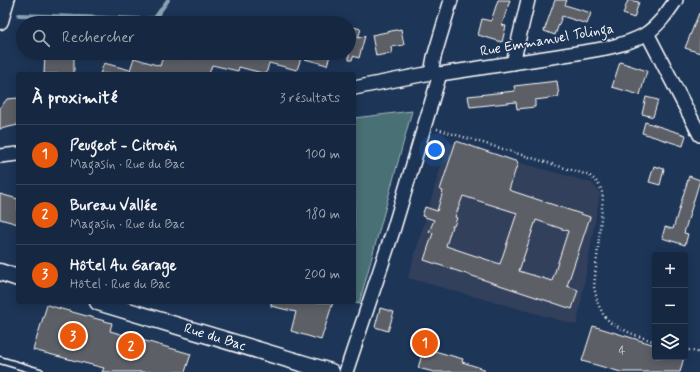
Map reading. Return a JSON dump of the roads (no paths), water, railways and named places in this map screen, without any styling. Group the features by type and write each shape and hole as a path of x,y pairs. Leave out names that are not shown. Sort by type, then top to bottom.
{"street":[{"path":"0,20 6,0"},
{"path":"346,372 393,231 425,125 436,74 434,58 451,0"},
{"path":"513,63 528,0"},
{"name":"Rue Emmanuel Tolinga","path":"356,88 628,43 647,33 660,21 676,0"},
{"path":"647,33 700,135"},
{"path":"0,156 16,154"},
{"path":"0,272 16,277"},
{"name":"Rue du Bac","path":"105,304 331,372"}],"lane":[{"path":"0,360 40,372"}],"waterway":[{"path":"156,16 168,0"},
{"path":"19,15 50,16"}],"place":[{"name":"Hôtel Au Garage","path":"73,336"},
{"name":"Peugeot - Citroën","path":"425,343"},
{"name":"Bureau Vallée","path":"131,346"}]}
